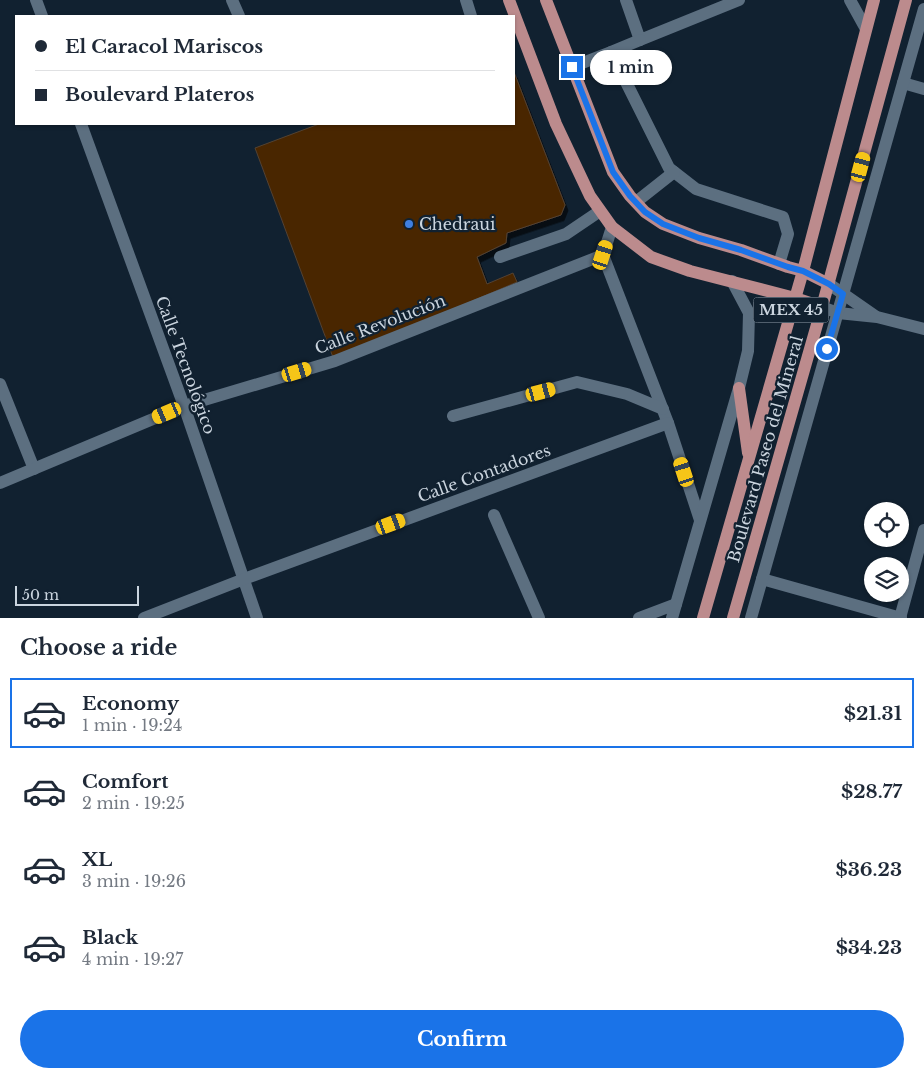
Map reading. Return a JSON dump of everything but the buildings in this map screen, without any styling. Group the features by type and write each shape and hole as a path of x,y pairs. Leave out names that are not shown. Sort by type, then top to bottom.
{"main road":[{"path":"509,0 515,15"},
{"path":"546,0 613,172 630,196 645,212 663,224 699,238 803,271 829,284"},
{"name":"Boulevard Paseo del Mineral","path":"703,618 803,271 874,0"},
{"name":"Boulevard Paseo del Mineral","path":"733,618 829,284 906,0"},
{"path":"515,16 556,124 590,196 612,227 651,257 690,271 795,298 822,308"},
{"path":"739,388 749,458"}],"street":[{"path":"36,0 42,15"},
{"path":"232,0 239,15"},
{"path":"466,0 471,15"},
{"path":"626,0 640,40"},
{"path":"572,67 739,0"},
{"path":"850,0 866,29"},
{"path":"751,618 924,9"},
{"path":"611,52 669,168 696,189 783,217 788,234 779,264"},
{"path":"903,84 924,89"},
{"name":"Calle Tecnológico","path":"81,125 184,406 257,618"},
{"path":"636,202 674,172"},
{"path":"856,185 873,189"},
{"path":"500,257 566,234 600,211"},
{"path":"612,227 603,255 663,409 700,520"},
{"name":"Calle Revolución","path":"0,483 184,406 335,360 603,255"},
{"path":"672,618 748,351 749,312 732,281"},
{"path":"829,284 877,317"},
{"path":"822,308 877,317 924,330"},
{"path":"453,416 577,382 627,394 663,409"},
{"path":"0,384 34,469"},
{"name":"Calle Contadores","path":"144,618 244,579 668,423"},
{"path":"494,515 540,618"},
{"path":"762,579 900,618 924,530"},
{"path":"639,618 676,604"}],"place":[{"name":"Chedraui","path":"409,224"}],"route":[{"path":"572,67 613,172 630,196 645,212 663,224 699,238 803,271 829,284 843,294 827,349"}]}
